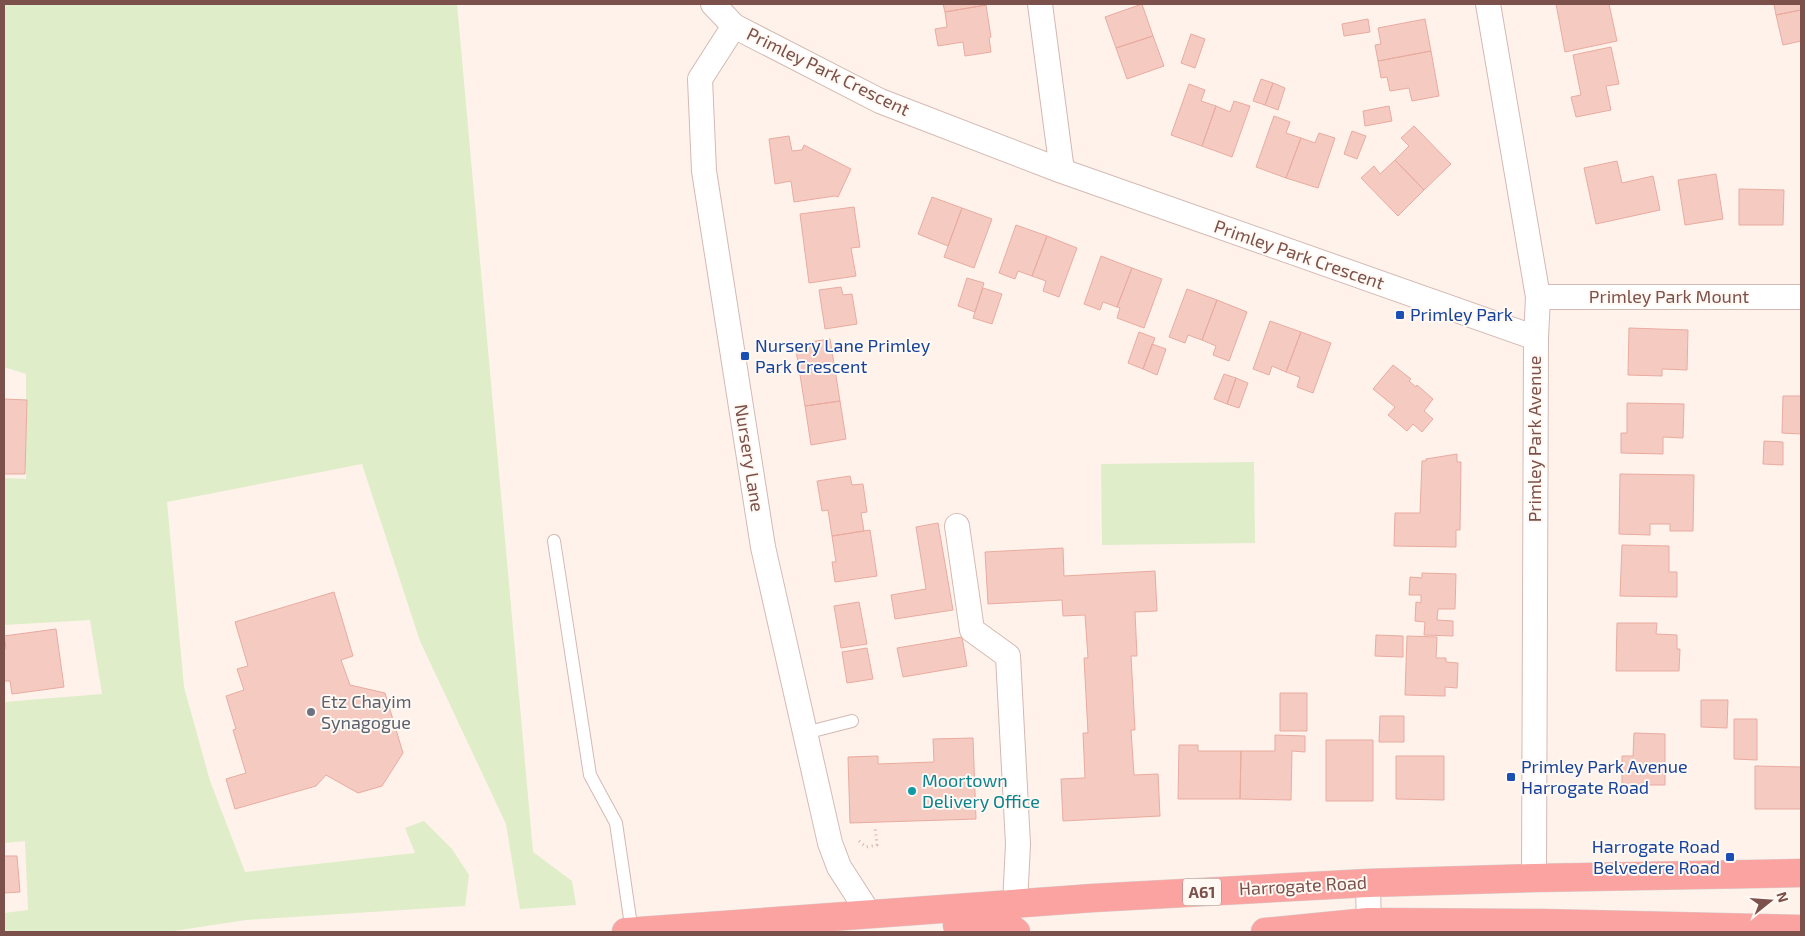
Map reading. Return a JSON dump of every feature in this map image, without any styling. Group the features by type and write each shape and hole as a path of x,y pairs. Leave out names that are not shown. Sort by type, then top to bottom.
{"highway":[{"name":"Harrogate Road","path":"626,932 731,928 1014,904 1368,883 1801,873"},
{"path":"916,911 945,926 1007,925 1016,932"},
{"path":"1265,932 1369,927 1541,923 1789,930"}],"street":[{"path":"713,4 734,26"},
{"path":"1040,4 1062,171"},
{"name":"Primley Park Avenue","path":"1488,4 1538,297 1536,338 1534,878"},
{"name":"Primley Park Crescent","path":"734,26 880,101 1062,171 1536,338"},
{"name":"Nursery Lane","path":"734,26 700,79 704,171 762,547 830,844 839,867 870,915"},
{"name":"Primley Park Mount","path":"1538,297 1801,298"},
{"path":"957,526 972,630 1008,656 1018,844 1014,904"},
{"path":"1368,883 1369,927"}],"lane":[{"path":"554,541 590,775 616,823 632,932"},
{"path":"805,734 852,721"}],"green space":[{"path":"4,4 457,4 533,852 572,881 576,905 520,909 506,824 420,641 362,464 167,502 184,687 210,781 245,872 415,853 405,828 424,821 452,849 469,875 465,906 246,920 167,932 4,932 4,913 28,910 25,841 4,843 4,702 102,694 90,620 4,625 4,478 26,479 26,374 4,367"},
{"path":"1254,462 1255,543 1102,545 1101,464"}],"building":[{"path":"943,4 985,4 986,5 945,12"},
{"path":"1142,4 1153,36 1116,48 1105,17"},
{"path":"1556,4 1609,4 1617,41 1565,52"},
{"path":"1774,4 1801,4 1801,10 1776,15"},
{"path":"986,5 991,37 989,38 991,52 965,56 963,42 938,46 935,29 947,27 945,12"},
{"path":"1801,10 1801,41 1783,45 1776,15"},
{"path":"1368,19 1370,32 1344,36 1342,24"},
{"path":"1425,19 1431,51 1378,61 1375,45 1381,44 1378,28"},
{"path":"1191,34 1205,39 1195,68 1181,63"},
{"path":"1153,36 1164,66 1127,79 1116,48"},
{"path":"1611,47 1619,84 1606,86 1611,110 1576,117 1571,97 1581,95 1573,55"},
{"path":"1431,51 1439,96 1412,101 1409,88 1390,91 1387,77 1381,78 1378,61"},
{"path":"1261,79 1273,83 1265,105 1253,101"},
{"path":"1273,83 1285,88 1278,110 1265,105"},
{"path":"1189,84 1205,90 1201,101 1216,106 1202,146 1171,135"},
{"path":"1234,101 1250,106 1232,157 1202,146 1216,106 1230,112"},
{"path":"1389,106 1392,121 1365,126 1363,111"},
{"path":"1274,116 1290,122 1286,133 1301,138 1286,178 1256,167"},
{"path":"1414,126 1451,164 1424,190 1395,160 1409,146 1401,138"},
{"path":"1352,131 1366,136 1357,159 1344,154"},
{"path":"1319,133 1335,138 1318,188 1286,178 1301,138 1315,143"},
{"path":"789,136 792,151 802,150 804,145 851,169 838,197 794,202 791,181 775,184 769,139"},
{"path":"1395,160 1424,190 1398,216 1361,178 1374,166 1380,174"},
{"path":"1617,161 1622,183 1653,176 1660,210 1596,224 1584,168"},
{"path":"1716,174 1723,219 1685,225 1678,180"},
{"path":"1739,189 1784,190 1783,225 1739,225"},
{"path":"932,197 962,208 948,246 918,234"},
{"path":"854,207 860,247 851,248 856,276 809,283 800,214"},
{"path":"962,208 992,219 974,268 944,257"},
{"path":"1016,225 1047,236 1032,276 1018,271 1015,279 999,273"},
{"path":"1047,236 1077,248 1059,297 1043,291 1046,281 1032,276"},
{"path":"1101,256 1132,268 1117,307 1103,302 1100,310 1084,304"},
{"path":"1132,268 1162,279 1144,328 1117,318 1120,308 1117,307"},
{"path":"967,278 984,283 975,312 958,306"},
{"path":"841,287 843,295 852,294 857,324 825,329 819,290"},
{"path":"983,288 1002,294 992,324 973,318"},
{"path":"1187,289 1217,300 1202,340 1188,335 1185,343 1169,337"},
{"path":"1217,300 1247,312 1229,361 1213,355 1216,346 1202,340"},
{"path":"1270,321 1301,332 1286,372 1272,366 1269,375 1253,369"},
{"path":"1629,328 1688,330 1687,370 1662,369 1662,376 1628,375"},
{"path":"1139,332 1155,338 1143,369 1128,363"},
{"path":"1301,332 1331,343 1313,393 1297,387 1300,377 1286,372"},
{"path":"830,339 840,401 805,406 795,344"},
{"path":"1152,344 1166,349 1157,375 1143,369"},
{"path":"1393,365 1411,379 1409,381 1416,387 1417,385 1433,399 1424,411 1433,419 1422,432 1413,424 1407,431 1388,415 1395,407 1373,389"},
{"path":"1224,374 1236,378 1227,404 1214,399"},
{"path":"1236,378 1248,383 1239,408 1227,404"},
{"path":"1783,396 1801,396 1801,434 1782,433"},
{"path":"4,399 27,400 25,474 4,474"},
{"path":"840,401 846,439 811,445 805,406"},
{"path":"1627,403 1684,404 1683,438 1663,437 1663,454 1621,453 1621,433 1627,433"},
{"path":"1764,441 1783,442 1783,465 1763,464"},
{"path":"1457,454 1457,462 1461,462 1460,530 1456,530 1456,547 1394,546 1395,513 1420,513 1422,461"},
{"path":"1620,474 1694,475 1693,531 1670,531 1670,524 1650,524 1650,535 1619,534"},
{"path":"850,476 852,485 863,484 867,512 861,513 864,531 832,536 828,510 822,511 817,481"},
{"path":"938,523 953,610 895,619 891,595 926,589 916,527"},
{"path":"870,530 877,576 835,582 832,562 836,562 832,536"},
{"path":"1622,545 1669,546 1669,572 1677,572 1677,597 1620,596"},
{"path":"1063,548 1064,576 1155,571 1157,611 1135,612 1137,656 1131,656 1135,730 1131,730 1134,775 1158,774 1160,816 1063,821 1061,779 1085,778 1083,733 1088,733 1084,658 1088,658 1085,615 1063,616 1062,600 988,604 985,552"},
{"path":"1422,573 1456,574 1455,609 1438,609 1437,620 1453,621 1453,636 1424,635 1425,622 1415,621 1416,602 1421,603 1421,595 1409,595 1410,577 1422,578"},
{"name":"Etz Chayim Synagogue","path":"334,592 353,656 341,660 350,685 385,693 403,753 382,786 358,793 326,775 316,786 235,809 226,779 246,773 233,730 236,729 226,696 244,690 237,669 248,666 235,622"},
{"path":"859,602 867,644 841,648 834,606"},
{"path":"1617,623 1657,623 1656,634 1677,635 1677,649 1680,649 1679,671 1616,671"},
{"path":"56,629 64,687 12,694 10,681 4,681 4,649 6,648 4,636"},
{"path":"1376,635 1403,636 1403,657 1375,656"},
{"path":"1407,636 1437,637 1436,658 1446,658 1446,662 1458,663 1457,688 1445,687 1445,696 1405,695"},
{"path":"962,637 967,666 903,677 897,648"},
{"path":"867,648 873,679 847,683 842,652"},
{"path":"1280,693 1307,693 1307,731 1280,731"},
{"path":"1701,700 1728,700 1727,728 1701,727"},
{"path":"1380,716 1404,716 1404,742 1379,742"},
{"path":"1734,719 1757,719 1757,760 1734,759"},
{"path":"1634,733 1665,734 1665,785 1622,785 1622,756 1633,756"},
{"path":"1275,735 1305,736 1305,752 1292,751 1291,800 1240,799 1241,751 1275,751"},
{"name":"Moortown Delivery Office","path":"973,738 976,819 850,823 848,757 878,756 878,764 934,762 933,739"},
{"path":"1326,740 1373,740 1373,801 1326,801"},
{"path":"1179,745 1198,745 1198,751 1241,751 1240,799 1178,799"},
{"path":"1396,756 1444,756 1444,800 1396,799"},
{"path":"1755,766 1801,767 1801,809 1755,809"},
{"path":"4,856 17,856 20,892 4,893"}],"place":[{"name":"Primley Park","path":"1400,315"},
{"name":"Nursery Lane Primley Park Crescent","path":"745,356"},
{"name":"Etz Chayim Synagogue","path":"311,712"},
{"name":"Primley Park Avenue Harrogate Road","path":"1511,777"},
{"name":"Moortown Delivery Office","path":"912,791"},
{"name":"Harrogate Road Belvedere Road","path":"1730,857"}]}
